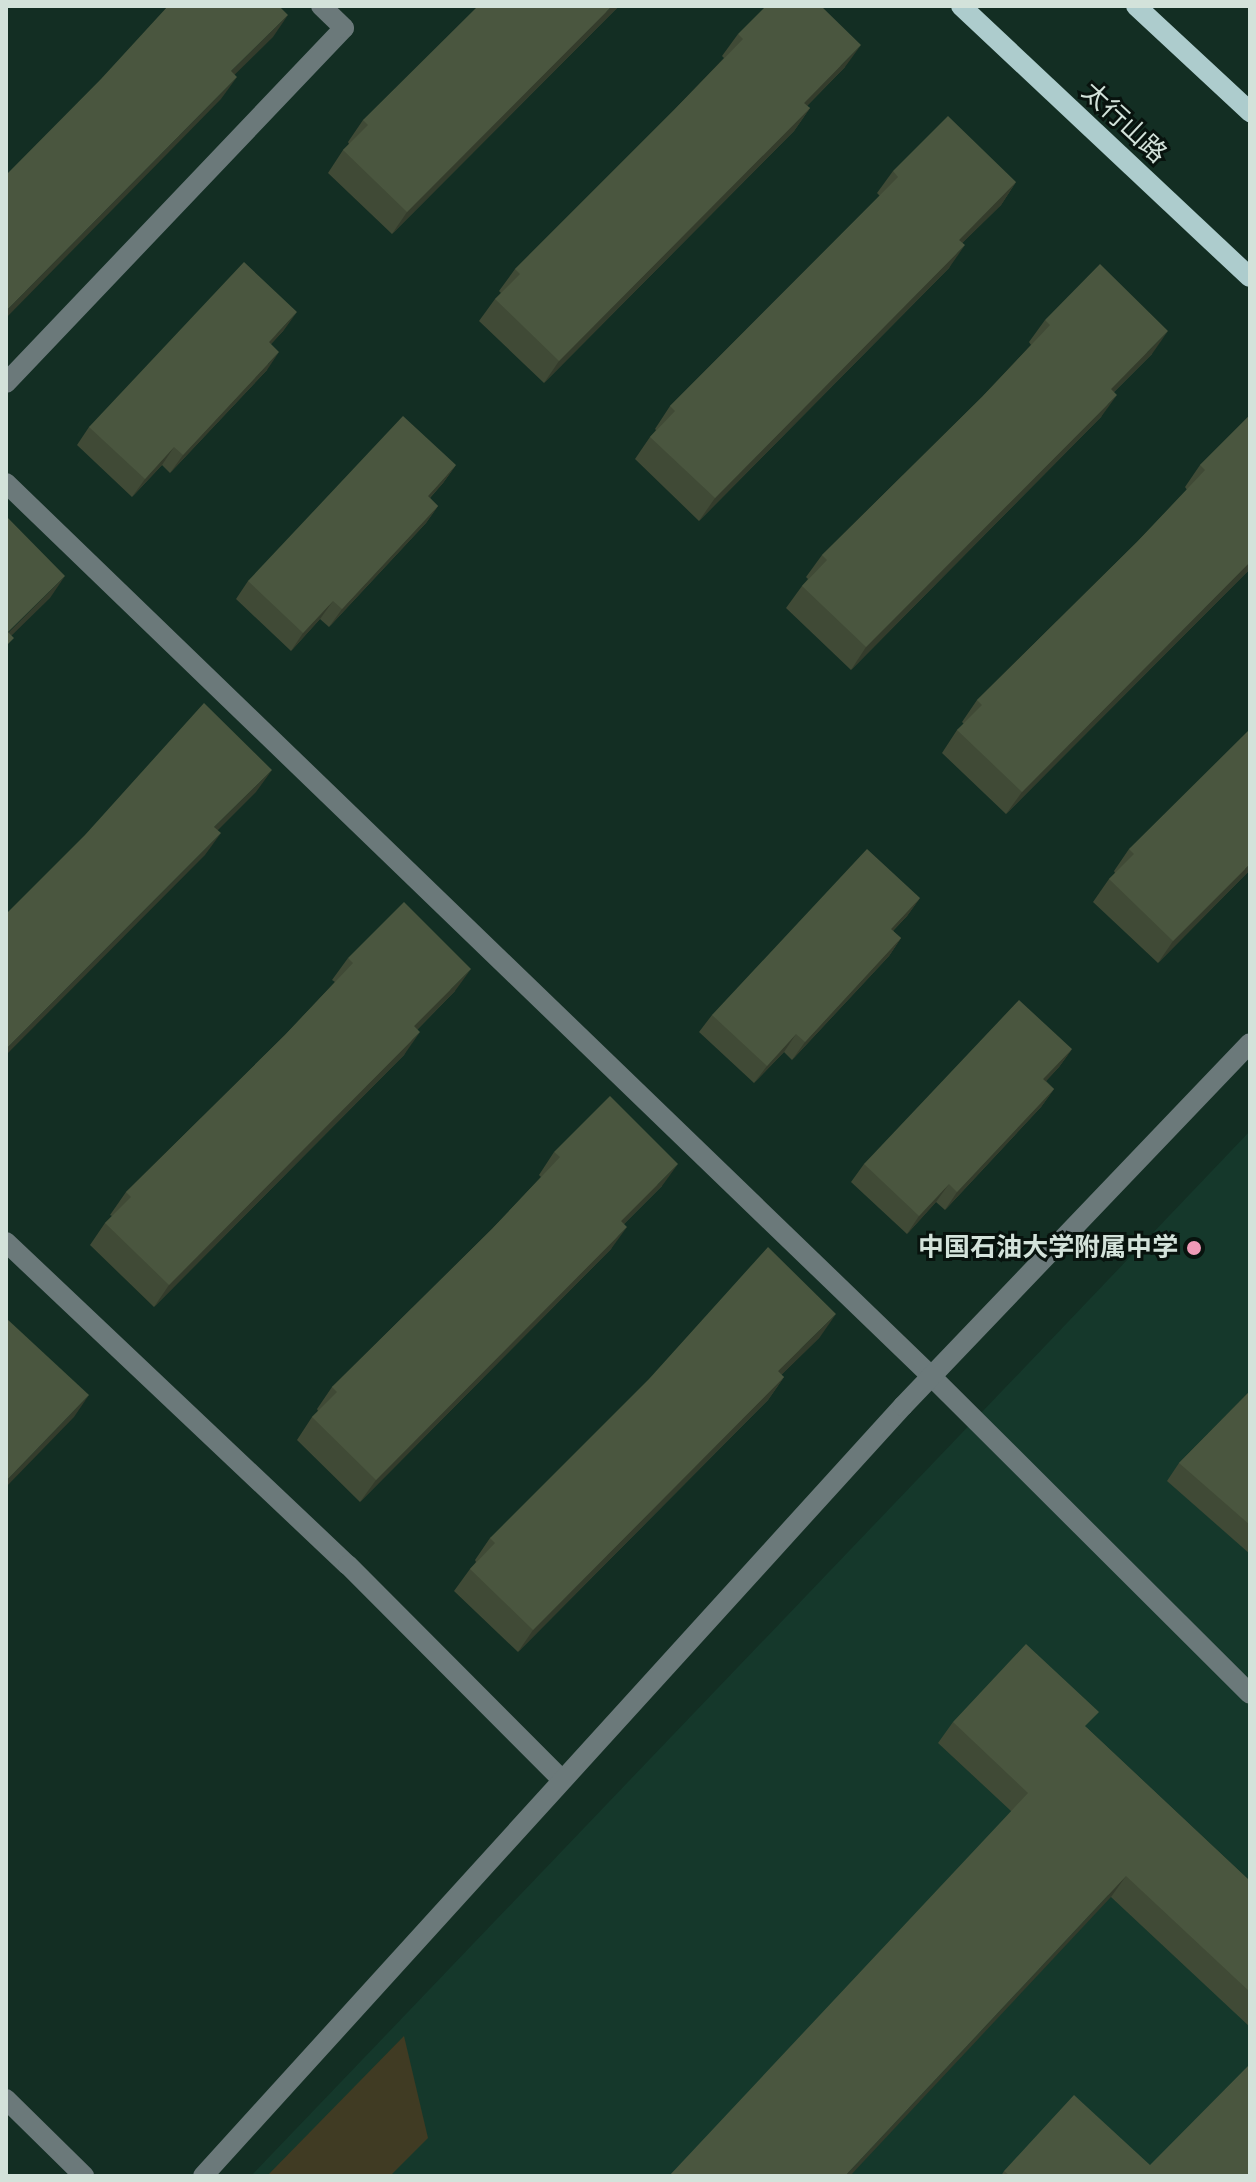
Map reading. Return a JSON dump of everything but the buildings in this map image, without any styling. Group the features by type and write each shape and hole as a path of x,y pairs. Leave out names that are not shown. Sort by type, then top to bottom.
{"main road":[{"name":"太行山路","path":"961,6 1250,277"},
{"path":"1136,6 1250,112"}],"lane":[{"path":"6,383 344,28 321,6"},
{"path":"6,483 931,1376 1250,1694"},
{"path":"203,2176 560,1778 931,1376 1250,1043"},
{"path":"6,1242 348,1565 560,1778"},
{"path":"6,2099 84,2176"}],"shaded area":[{"path":"1250,1131 1250,2176 251,2176 1026,1366"},
{"path":"404,2036 428,2138 390,2176 267,2176"}],"place":[{"name":"中国石油大学附属中学","path":"1194,1248"}]}
